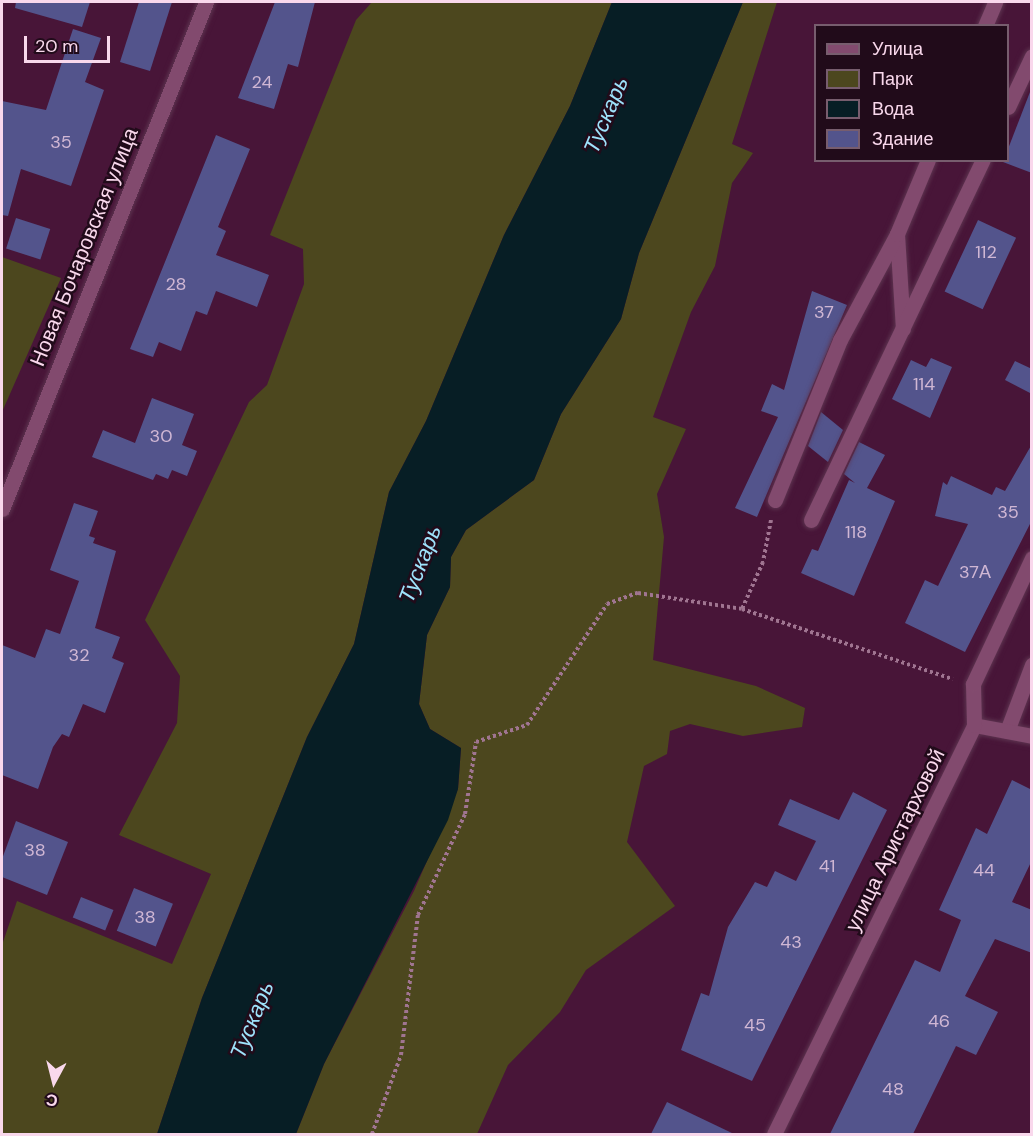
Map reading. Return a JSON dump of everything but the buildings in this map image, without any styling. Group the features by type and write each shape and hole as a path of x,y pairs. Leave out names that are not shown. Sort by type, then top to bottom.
{"street":[{"name":"Новая Бочаровская улица","path":"2,509 206,2"},
{"path":"987,24 995,2"},
{"path":"1009,105 1032,56"},
{"path":"775,500 840,340 897,234 927,162"},
{"path":"811,520 903,332 982,162"},
{"path":"897,234 903,332"},
{"name":"улица Аристарховой","path":"774,1134 974,725 972,684 1032,558"},
{"path":"1007,731 1032,665"},
{"path":"974,725 1032,736"}],"path":[{"path":"742,609 764,562 775,500"},
{"path":"372,1134 401,1055 418,915 465,814 476,742 527,725 608,604 638,593 742,609 963,682"}],"green space":[{"path":"372,2 612,2 570,106 504,235 426,421 389,492 354,644 307,737 202,998 157,1134 2,1134 2,945 17,901 172,964 211,874 119,835 177,723 180,676 145,620 249,402 267,385 304,284 303,249 270,235 356,20"},
{"path":"743,2 777,2 732,144 753,153 732,183 715,266 691,312 653,417 686,429 657,494 664,537 653,660 756,686 805,708 802,727 743,736 690,724 670,731 667,754 644,766 627,842 675,906 586,970 560,1012 508,1065 477,1134 296,1134 324,1064 414,891 458,789 461,748 430,729 419,704 427,635 450,587 451,557 466,530 534,480 561,414 621,319 639,253"},
{"path":"2,257 61,278 2,412"}],"water":[{"name":"Тускарь","path":"612,2 743,2 639,253 621,319 561,414 534,480 466,530 451,557 450,587 427,635 419,704 430,729 461,748 458,789 448,820 324,1064 296,1134 157,1134 202,998 307,737 354,644 389,492 426,421 504,235 570,106"}]}
